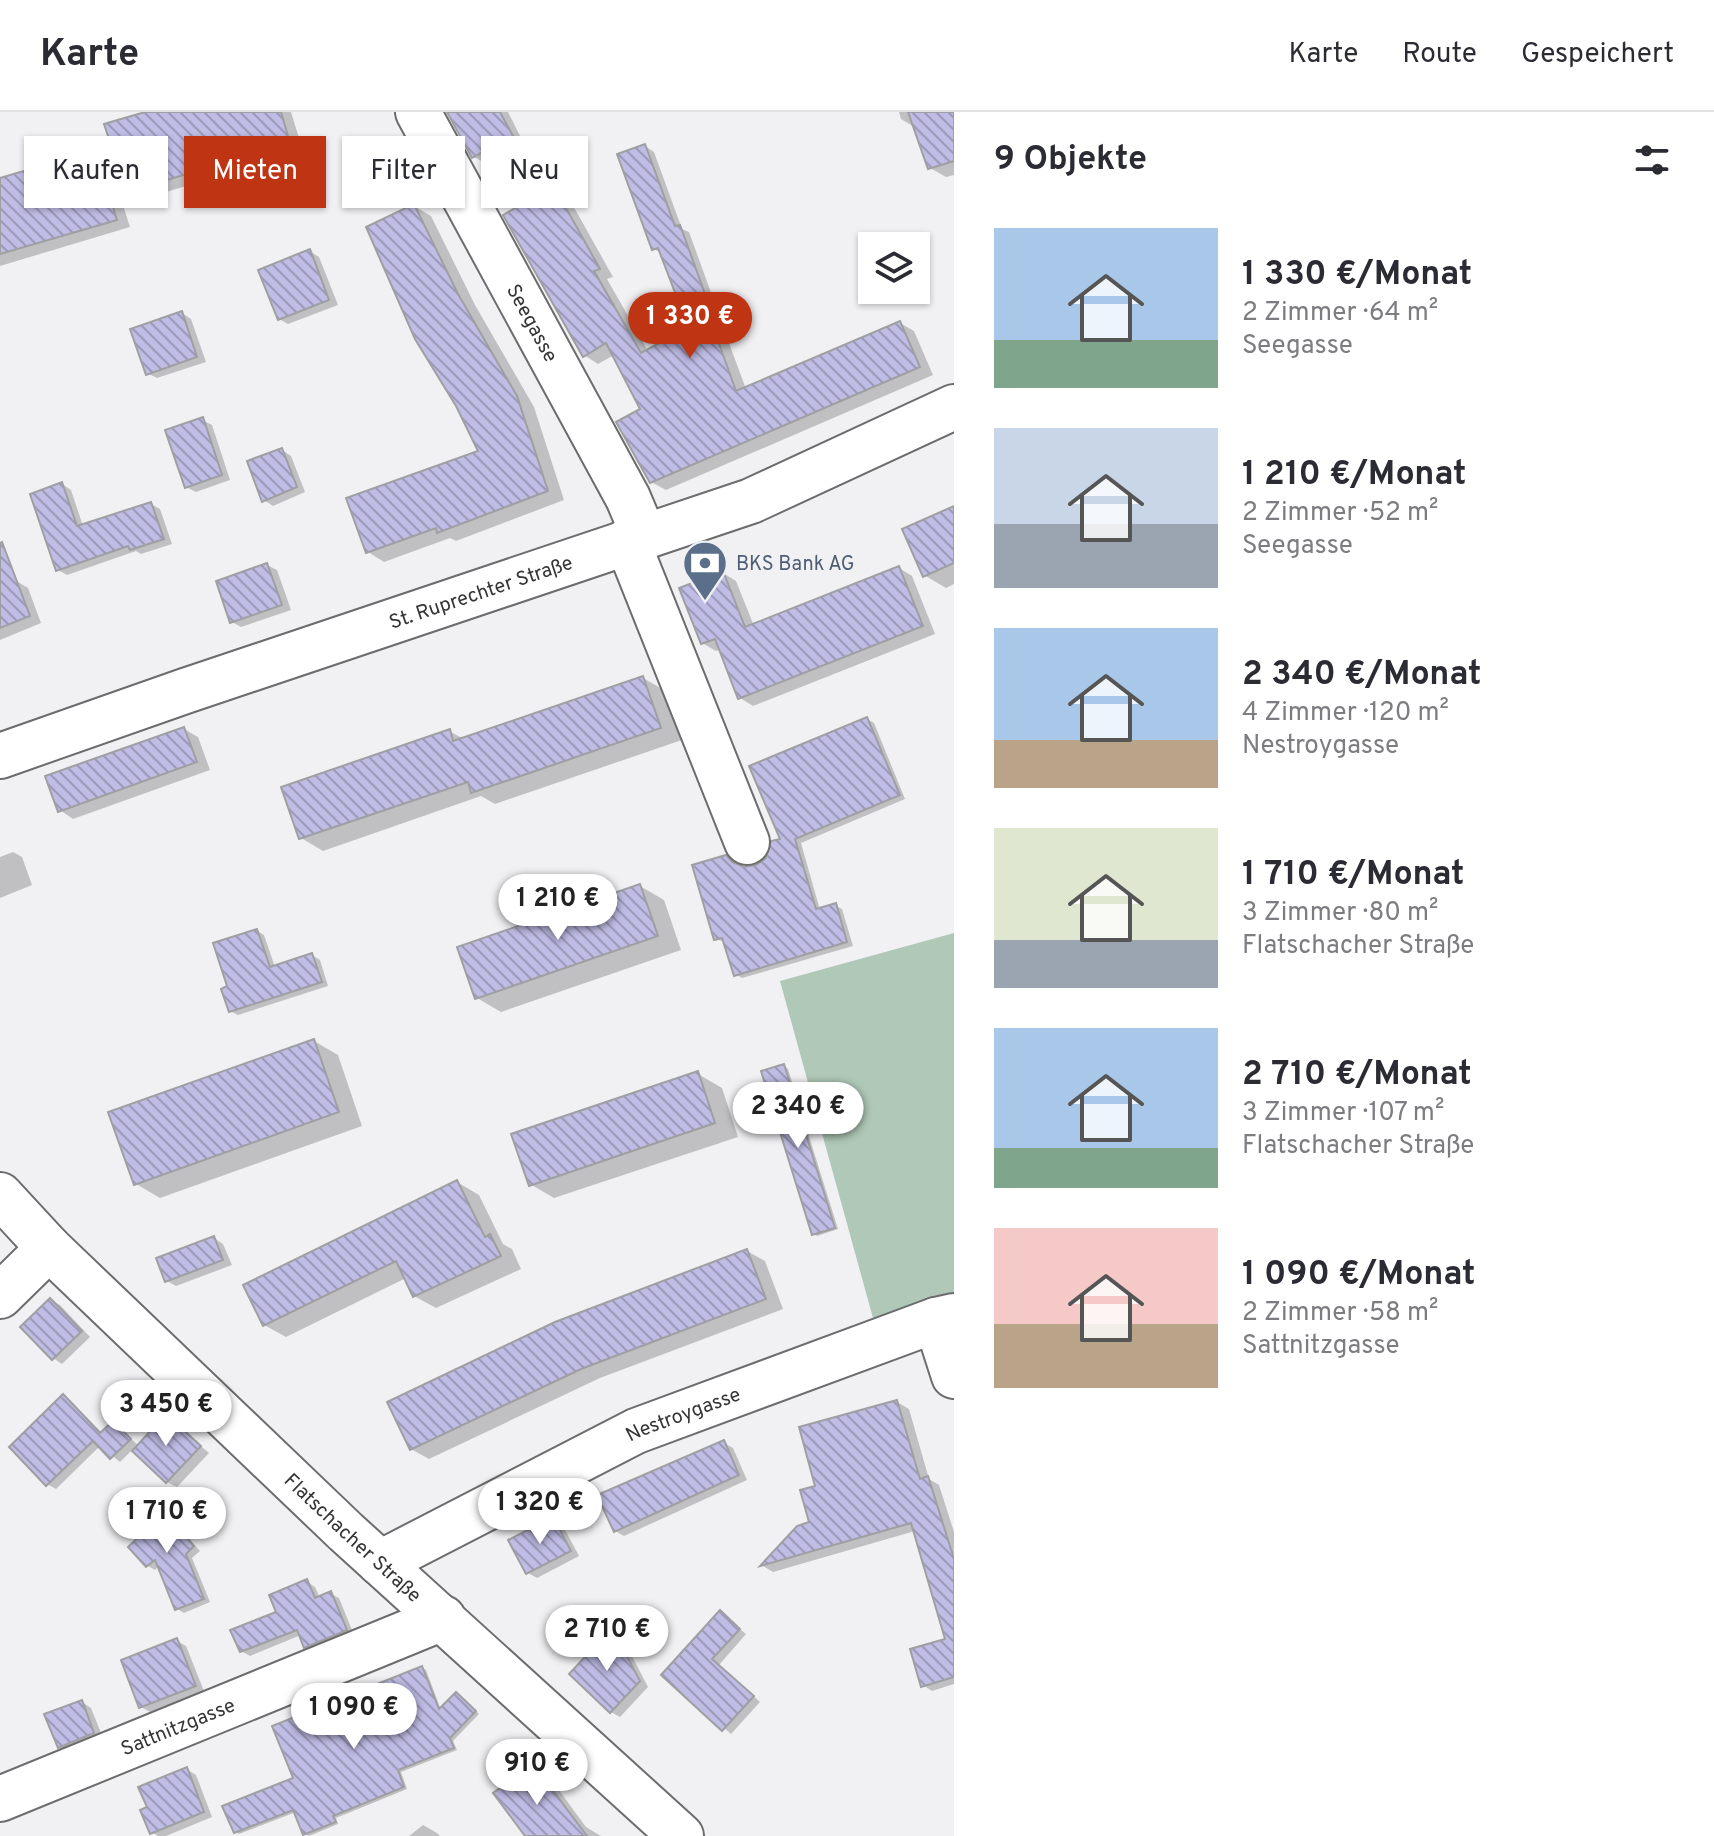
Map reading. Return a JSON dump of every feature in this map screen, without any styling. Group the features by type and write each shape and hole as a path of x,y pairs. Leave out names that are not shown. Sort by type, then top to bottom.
{"street":[{"name":"Seegasse","path":"418,112 628,498 635,538 747,842"},
{"name":"St. Ruprechter Straße","path":"0,756 751,501 954,407"},
{"name":"Flatschacher Straße","path":"0,1195 49,1248 380,1563 681,1836"},
{"path":"0,1296 49,1248"},
{"path":"945,1318 954,1376"},
{"name":"Nestroygasse","path":"380,1563 636,1431 945,1318"},
{"name":"Sattnitzgasse","path":"0,1799 443,1618"}],"green space":[{"path":"954,933 954,1295 873,1318 780,981"}],"building":[{"path":"145,112 281,112 288,136 184,136 184,175 168,180 168,136 108,136 104,124"},
{"path":"447,112 500,112 513,136 481,136 481,153 472,158 465,145 465,136 460,136"},
{"path":"908,112 954,112 954,161 928,169"},
{"path":"645,144 675,226 680,225 705,294 679,303 658,248 652,250 617,154"},
{"path":"24,171 24,208 113,208 117,220 0,254 0,178"},
{"path":"406,208 416,208 458,294 517,396 548,491 437,533 436,528 366,553 346,498 478,451 456,406 415,339 366,227"},
{"path":"515,208 566,208 600,269 594,271 641,353 709,316 736,391 900,321 920,367 650,483 616,422 640,409 606,343 583,357 503,215"},
{"path":"310,249 329,300 278,320 258,270"},
{"path":"182,311 197,357 146,375 130,329"},
{"path":"203,417 222,475 185,488 165,430"},
{"path":"282,448 297,487 262,502 247,461"},
{"path":"62,482 77,526 151,502 164,539 130,550 128,546 56,571 30,494"},
{"path":"954,506 954,563 923,577 902,529"},
{"path":"0,543 30,616 0,628"},
{"path":"267,563 282,605 230,623 216,581"},
{"path":"899,566 923,626 738,699 715,639 701,644 679,588 723,571 745,627"},
{"path":"643,676 661,728 471,793 468,782 299,839 281,787 450,729 453,741"},
{"path":"867,717 900,795 795,839 816,909 836,903 847,942 734,976 722,938 714,940 692,865 726,855 732,862 744,867 756,865 766,858 771,841 780,839 749,766"},
{"path":"184,727 197,762 58,812 45,776"},
{"path":"640,884 658,936 475,999 457,947"},
{"path":"257,929 270,967 312,953 322,982 229,1012 221,989 227,986 213,943"},
{"path":"314,1039 339,1112 134,1185 108,1112"},
{"path":"784,1064 835,1228 812,1235 761,1071"},
{"path":"698,1071 715,1123 529,1186 511,1134"},
{"path":"457,1180 485,1237 490,1234 501,1256 413,1297 396,1261 263,1326 243,1285"},
{"path":"214,1236 223,1260 165,1282 156,1258"},
{"path":"747,1249 766,1299 581,1369 410,1450 387,1402 555,1322"},
{"path":"50,1298 82,1331 52,1360 20,1327"},
{"path":"63,1394 100,1433 113,1421 131,1439 110,1459 93,1441 46,1486 9,1447"},
{"path":"897,1400 920,1479 928,1476 954,1559 954,1677 921,1687 910,1649 945,1639 911,1523 760,1566 797,1526 809,1522 800,1490 815,1486 799,1427"},
{"path":"166,1414 201,1446 166,1483 132,1451"},
{"path":"724,1440 739,1475 614,1532 597,1495"},
{"path":"153,1500 194,1546 186,1554 204,1599 175,1610 155,1560 146,1567 128,1547 146,1530 134,1517"},
{"path":"553,1517 571,1551 526,1574 508,1540"},
{"path":"307,1579 315,1598 331,1591 347,1630 304,1648 297,1630 240,1652 230,1630 276,1612 269,1595"},
{"path":"720,1610 740,1629 712,1659 754,1696 722,1731 661,1675"},
{"path":"612,1628 640,1681 610,1713 569,1674"},
{"path":"177,1638 196,1686 139,1708 121,1660"},
{"path":"422,1666 439,1709 456,1692 476,1711 450,1738 454,1748 398,1770 404,1787 333,1816 336,1822 303,1835 293,1810 234,1833 222,1806 293,1778 272,1726"},
{"path":"82,1700 94,1733 58,1748 44,1714"},
{"path":"533,1764 587,1836 525,1836 493,1793"},
{"path":"187,1767 204,1812 150,1834 140,1810 147,1807 138,1787"}],"place":[{"name":"BKS Bank AG","path":"705,602"}]}
